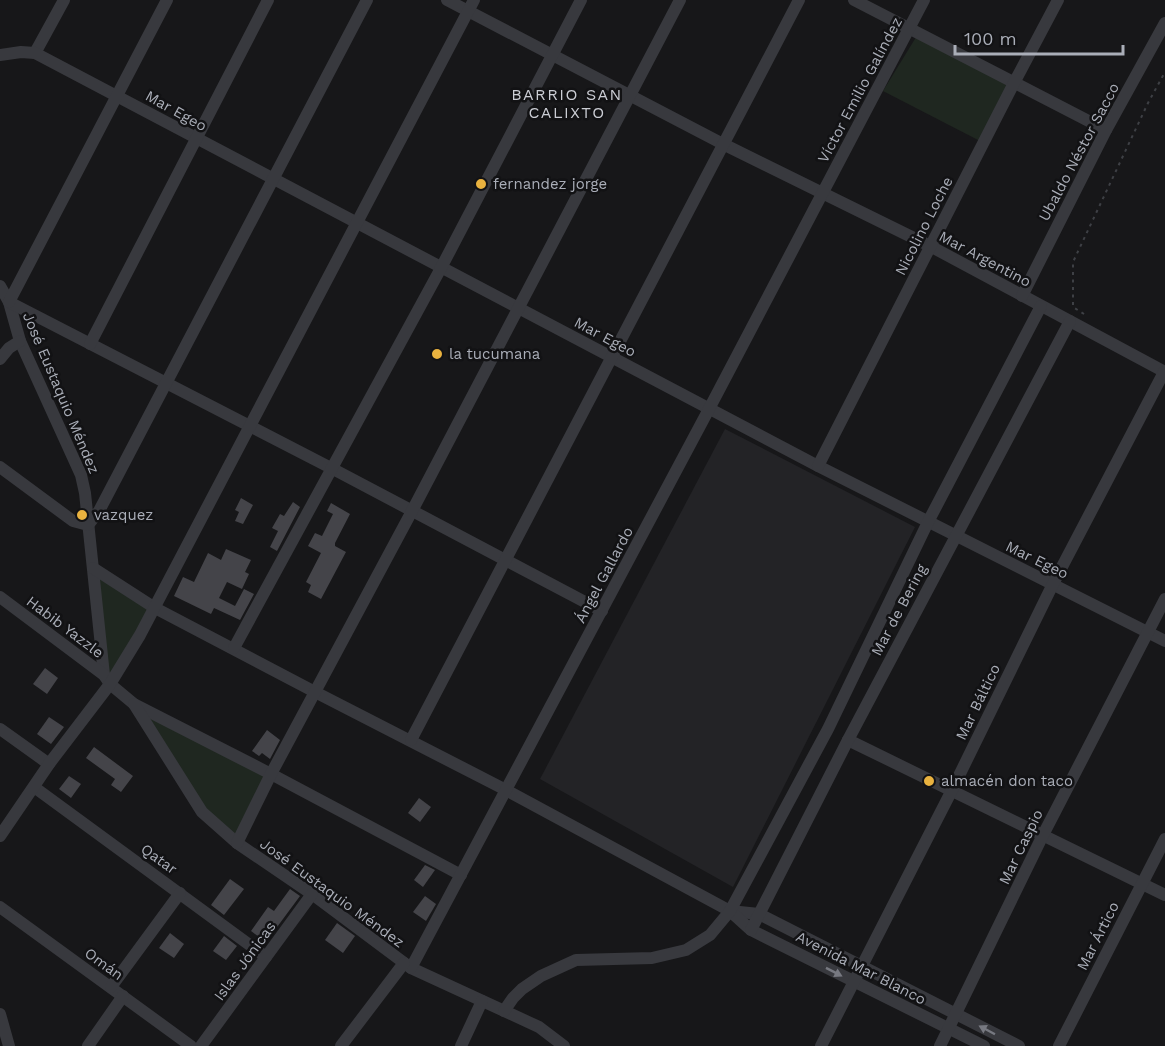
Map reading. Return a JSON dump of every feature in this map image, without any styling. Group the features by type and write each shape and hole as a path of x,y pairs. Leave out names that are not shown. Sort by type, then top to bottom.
{"street":[{"path":"0,55 35,53 64,0"},
{"path":"167,0 9,302 602,611"},
{"path":"90,344 268,0"},
{"path":"0,467 73,521 88,525 99,511 367,0"},
{"name":"Mar Argentino","path":"447,0 471,6 552,56 822,194 930,246 1164,372"},
{"path":"234,648 441,268 581,0"},
{"path":"237,843 271,774 412,512 680,0"},
{"path":"411,740 800,0"},
{"path":"854,0 1106,130"},
{"name":"Víctor Emilio Galíndez","path":"822,194 924,0"},
{"name":"Nicolino Loche","path":"818,466 1058,0"},
{"path":"0,836 154,608 471,6"},
{"name":"Ubaldo Néstor Sacco","path":"1022,296 1106,130 1165,23"},
{"name":"Mar Egeo","path":"35,53 818,466 1165,641"},
{"name":"Ángel Gallardo","path":"341,1046 407,966 461,876 822,194"},
{"name":"José Eustaquio Méndez","path":"0,286 9,302 20,341 81,475 86,494 107,679"},
{"path":"504,1011 522,989 541,976 576,960 652,958 686,950 710,935 730,911 828,729 928,522 1041,306"},
{"name":"Mar de Bering","path":"751,930 848,740 1070,321"},
{"path":"0,359 9,348 20,341"},
{"name":"Mar Báltico","path":"821,1046 952,790 1053,584 1164,372"},
{"path":"93,568 154,608 411,740 730,911 759,914"},
{"name":"Habib Yazzle","path":"0,597 107,679 134,704"},
{"name":"Mar Caspio","path":"940,1046 1043,835 1165,599"},
{"path":"134,704 271,774 461,876"},
{"name":"José Eustaquio Méndez","path":"134,704 202,812 237,843 312,894 407,966 539,1027 564,1046"},
{"path":"0,729 49,764"},
{"path":"848,740 1165,895"},
{"name":"Qatar","path":"34,786 266,957"},
{"name":"Mar Ártico","path":"1059,1046 1165,839"},
{"path":"111,987 180,893"},
{"name":"Islas Jónicas","path":"201,1046 312,894"},
{"name":"Omán","path":"0,907 191,1046"},
{"name":"Avenida Mar Blanco","path":"730,911 751,930 984,1046"},
{"name":"Avenida Mar Blanco","path":"759,914 1018,1046"},
{"path":"88,1046 123,996"},
{"path":"461,1046 482,1001"},
{"path":"0,1014 9,1046"}],"path":[{"path":"1092,320 1073,307 1072,262 1165,72"}],"shaded area":[{"path":"918,34 1010,83 980,141 883,91"},
{"path":"725,429 915,527 733,887 540,779"},
{"path":"94,570 153,608 110,683"},
{"path":"136,706 270,775 237,842 208,818"}],"building":[{"path":"241,498 253,505 243,524 235,521 239,512 235,510"},
{"path":"293,502 300,507 277,551 270,547 278,531 272,528 280,514 284,516"},
{"path":"331,503 350,514 335,543 335,546 346,552 321,599 308,592 311,585 306,582 321,553 308,546 315,533 322,536 333,514 327,511"},
{"path":"226,549 251,560 245,572 249,574 242,589 227,582 219,598 235,606 244,589 254,594 240,620 214,608 211,614 174,596 183,577 194,582 208,553 221,560"},
{"path":"45,668 58,678 47,694 33,684"},
{"path":"49,717 64,727 51,744 37,734"},
{"path":"267,730 280,740 270,759 262,753 259,756 252,751"},
{"path":"94,747 133,776 121,792 111,785 115,779 86,758"},
{"path":"69,776 81,784 71,798 59,789"},
{"path":"419,798 431,807 420,822 408,813"},
{"path":"425,865 435,870 423,887 414,880"},
{"path":"230,879 244,889 224,915 211,905"},
{"path":"290,889 300,896 266,942 251,931 268,907 274,911"},
{"path":"425,896 436,904 426,921 413,912"},
{"path":"337,923 355,936 343,953 325,940"},
{"path":"170,933 184,944 174,958 159,948"},
{"path":"224,936 237,946 226,960 213,951"}],"place":[{"name":"fernandez jorge","path":"481,184"},
{"name":"la tucumana","path":"437,354"},
{"name":"vazquez","path":"82,515"},
{"name":"almacén don taco","path":"929,781"}],"district":[{"name":"BARRIO SAN CALIXTO","path":"567,103"}]}
